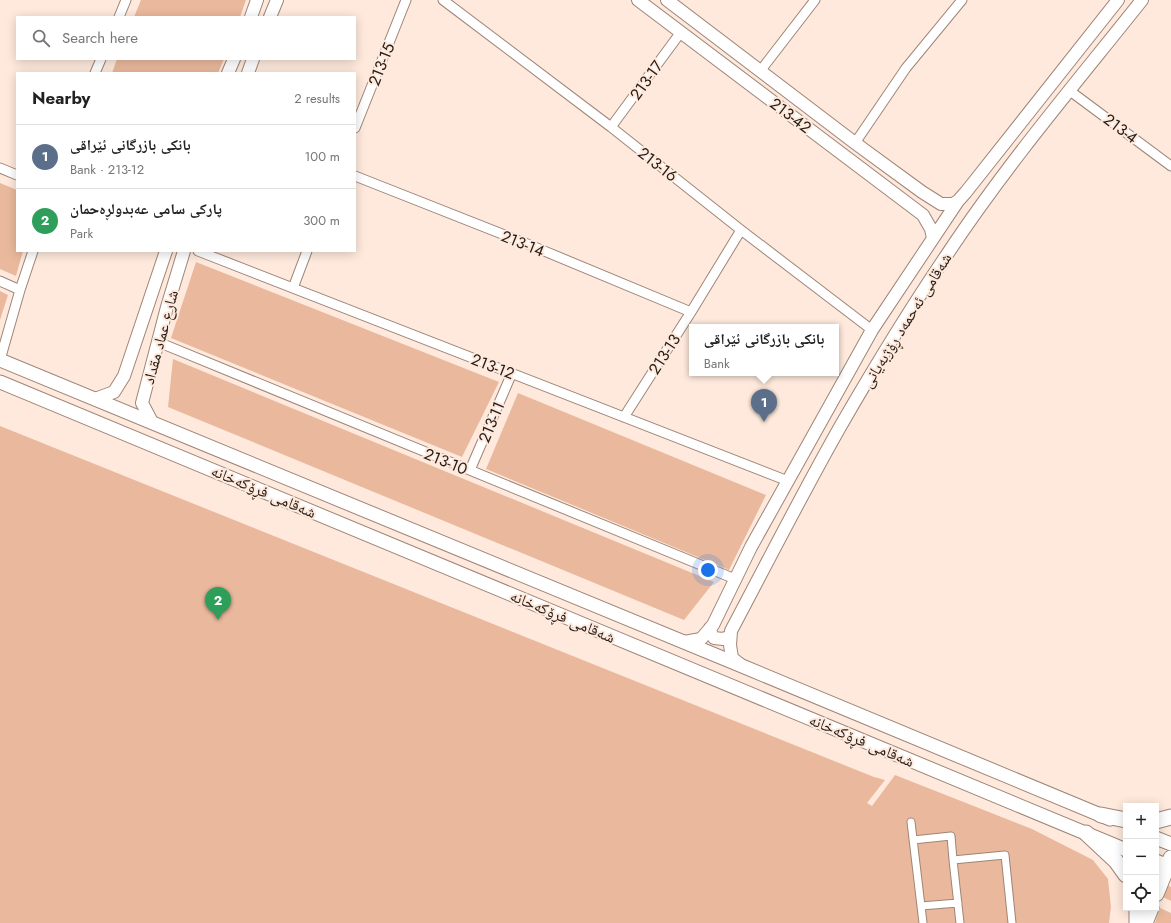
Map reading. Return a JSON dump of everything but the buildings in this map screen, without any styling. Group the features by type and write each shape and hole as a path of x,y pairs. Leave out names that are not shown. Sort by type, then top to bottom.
{"highway":[{"path":"1101,815 1123,819"},
{"path":"1159,820 1171,817"},
{"path":"1086,833 1116,861 1123,871"},
{"path":"1159,883 1165,862"},
{"path":"1137,911 1137,923"},
{"path":"1145,923 1150,911"}],"main road":[{"name":"شەقامی فڕۆکەخانە","path":"0,360 1123,824"},
{"name":"شەقامی فڕۆکەخانە","path":"0,382 1123,849"},
{"path":"1158,839 1171,844"}],"street":[{"path":"119,16 126,0"},
{"path":"250,16 257,0"},
{"path":"270,16 277,0"},
{"name":"213-15","path":"356,125 406,0"},
{"name":"213-16","path":"443,0 611,127 741,230 872,330"},
{"name":"213-42","path":"638,0 923,215 931,229 933,238"},
{"name":"213-42","path":"667,0 855,143 941,204 953,204 958,201"},
{"path":"761,70 815,0"},
{"path":"855,143 906,68 962,0"},
{"name":"شەقامی ئەحمەد ڕۆژبەیانی","path":"684,642 702,639 710,628 751,547 872,330 958,201 1118,0"},
{"name":"شەقامی ئەحمەد ڕۆژبەیانی","path":"729,637 730,631 851,408 902,324 948,253 982,203 1142,0"},
{"name":"213-17","path":"611,127 681,32"},
{"path":"95,72 101,60"},
{"path":"228,72 234,60"},
{"path":"248,72 253,60"},
{"name":"213-4","path":"1070,90 1170,164"},
{"path":"0,168 16,175"},
{"name":"213-14","path":"356,176 525,243 691,312"},
{"name":"213-13","path":"624,417 741,230"},
{"path":"0,360 33,252"},
{"name":"شارع عماد مقداد","path":"95,399 114,392 124,376 166,252"},
{"name":"شارع عماد مقداد","path":"152,422 142,403 184,252"},
{"name":"213-12","path":"201,252 788,481"},
{"path":"293,288 307,252"},
{"path":"0,281 20,290"},
{"name":"213-10","path":"158,342 735,579"},
{"name":"213-11","path":"470,470 512,373"},
{"path":"834,399 851,408"},
{"path":"710,628 714,638 723,639 729,637 732,658 742,666"},
{"path":"911,822 923,923"},
{"path":"913,840 951,836 960,923"},
{"path":"953,860 1005,855 1012,923"},
{"path":"921,906 958,903"}],"shaded area":[{"path":"141,0 246,0 240,16 134,16"},
{"path":"117,60 224,60 218,72 112,72"},
{"path":"0,183 16,190 16,252 23,252 16,276 0,269"},
{"path":"196,262 499,382 462,457 171,338"},
{"path":"0,291 8,295 0,320"},
{"path":"173,359 714,582 684,620 168,407"},
{"path":"518,393 766,495 729,570 486,469"},
{"path":"0,426 874,777 885,780 867,803 872,806 895,775 1032,829 1093,860 1108,879 1111,907 1109,923 0,923"},
{"path":"1167,885 1171,887 1171,901 1163,897"},
{"path":"1160,908 1171,913 1171,923 1155,923"}],"place":[{"name":"بانکی بازرگانی ئێراقی","path":"764,422"},
{"name":"پارکی سامی عەبدولڕەحمان","path":"218,620"}]}
